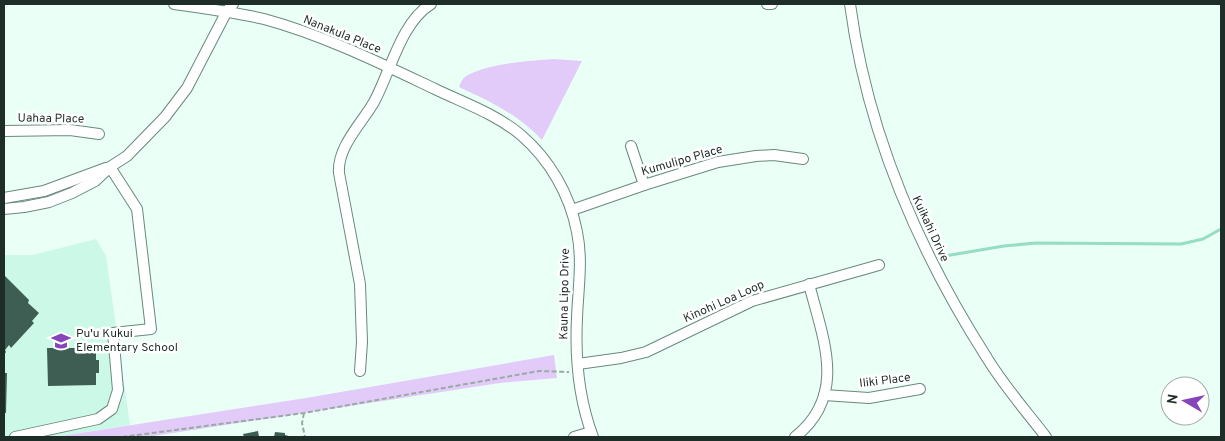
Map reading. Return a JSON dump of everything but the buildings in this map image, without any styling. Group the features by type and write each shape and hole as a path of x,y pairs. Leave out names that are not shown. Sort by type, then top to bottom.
{"street":[{"name":"Nanakula Place","path":"174,4 229,6 389,67"},
{"path":"767,4 772,4"},
{"name":"Kuikahi Drive","path":"850,4 854,33 874,120 904,204 942,284 983,352 1046,437"},
{"path":"360,371 362,342 360,284 339,166 344,149 374,101 410,25 425,5"},
{"path":"4,208 49,202 65,196 95,182 110,167 127,156 165,117 187,88 229,6"},
{"name":"Kauna Lipo Drive","path":"389,67 490,114 521,135 535,148 552,171 566,196 572,210 580,251 577,319 578,368 587,422 592,434"},
{"name":"Uahaa Place","path":"4,131 70,130 99,134"},
{"path":"631,146 644,185"},
{"name":"Kumulipo Place","path":"572,210 705,166 744,158 774,155 803,159"},
{"path":"4,198 44,191 110,167"},
{"path":"15,437 98,419 112,409 118,390 113,333 151,329 136,209 110,167"},
{"name":"Kinohi Loa Loop","path":"578,368 646,352 752,301 879,265"},
{"path":"795,437 810,422 824,395 828,376 827,356 809,284"},
{"name":"Iliki Place","path":"824,395 869,398 920,389"},
{"path":"574,437 592,434"}],"path":[{"path":"122,437 304,413 539,371 578,368"},
{"path":"304,413 302,426 306,437"}],"shaded area":[{"path":"553,59 582,61 542,140 513,116 459,87 466,76 487,68 510,63"},
{"name":"Pu'u Kukui Elementary School","path":"96,239 106,256 130,425 55,437 4,437 4,255 33,255"},
{"path":"554,355 557,378 500,383 147,437 55,437 306,398"}],"waterway":[{"path":"939,257 1004,246 1036,243 1181,244 1203,239 1221,229"}],"place":[{"name":"Pu'u Kukui Elementary School","path":"61,341"}]}
